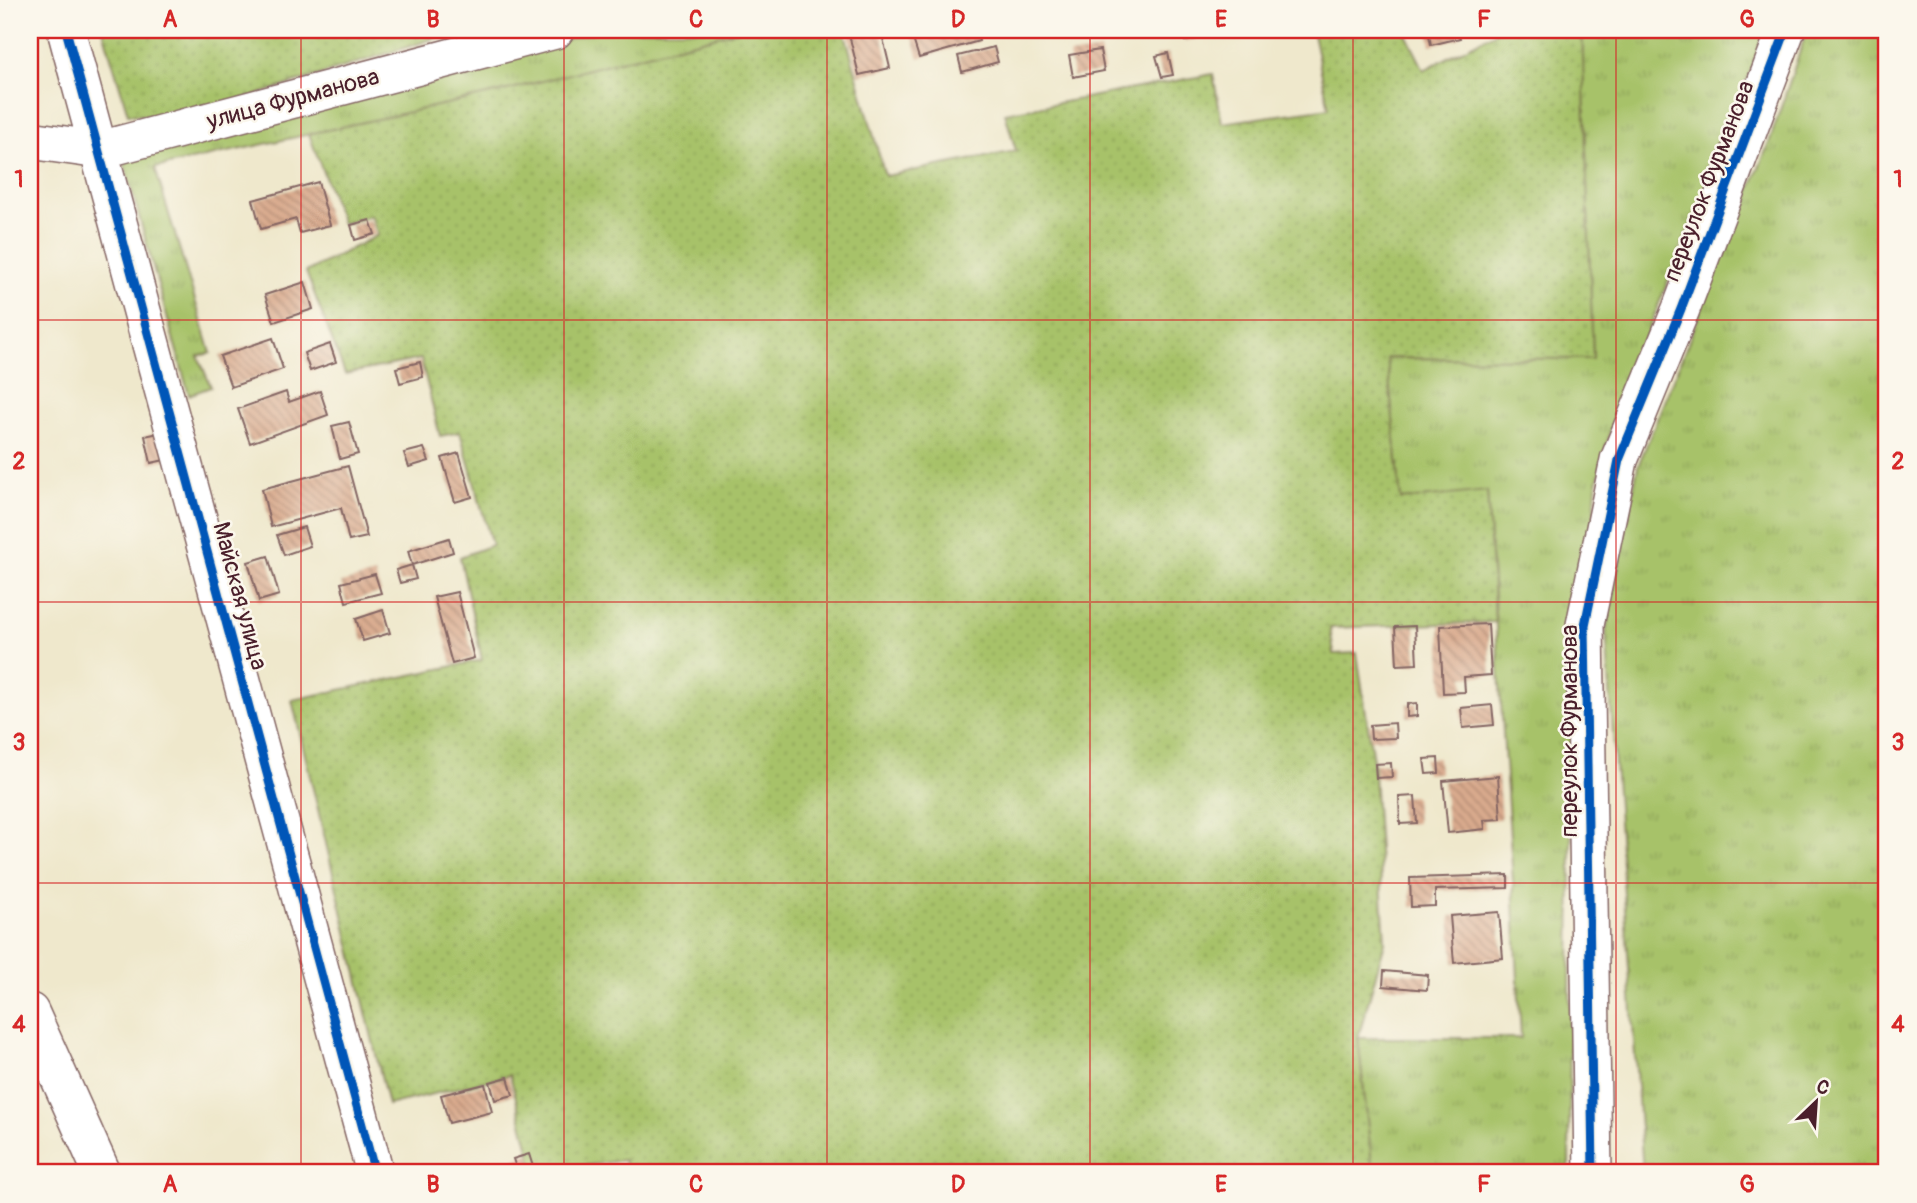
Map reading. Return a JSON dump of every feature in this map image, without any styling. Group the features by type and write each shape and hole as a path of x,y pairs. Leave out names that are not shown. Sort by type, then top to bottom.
{"street":[{"name":"Майская улица","path":"66,30 376,1173"},
{"name":"улица Фурманова","path":"30,140 100,150 555,30"},
{"name":"переулок Фурманова","path":"1592,1173 1585,625 1619,460 1681,309 1786,30"},
{"path":"30,1012 102,1173"}],"green space":[{"path":"103,30 458,31 180,119 128,114"},
{"path":"602,30 741,30 492,94 155,168 211,353 198,356 211,387 189,395 123,159"},
{"path":"741,30 844,30 885,176 1016,151 1005,113 1213,74 1222,123 1329,108 1312,30 1404,30 1424,70 1500,30 1582,30 1593,359 1387,358 1401,500 1487,491 1495,622 1330,628 1334,654 1357,653 1373,760 1385,942 1358,1038 1373,1173 626,1173 624,1160 567,1168 567,1173 535,1173 510,1075 388,1105 292,700 482,660 460,557 492,545 460,432 440,436 421,359 345,374 306,272 378,235 371,216 342,224 309,134 492,94"},
{"path":"1582,30 1766,30 1614,416 1596,487 1571,841 1569,1173 1373,1173 1358,1038 1521,1038 1487,492 1401,500 1387,358 1593,359"},
{"path":"1807,30 1887,30 1887,1173 1643,1173 1606,631 1638,466 1769,143"}],"building":[{"path":"848,30 881,30 890,68 859,75"},
{"path":"921,30 976,30 979,41 919,58 912,36 922,33"},
{"path":"1210,30 1212,35 1185,41 1182,31"},
{"path":"1428,30 1458,30 1460,38 1431,45"},
{"path":"994,47 998,62 962,72 958,56"},
{"path":"1100,50 1104,71 1073,77 1069,55"},
{"path":"1168,53 1173,75 1162,77 1156,56"},
{"path":"318,182 330,225 300,233 296,219 261,229 253,200"},
{"path":"370,220 375,234 355,240 351,225"},
{"path":"305,282 313,309 274,322 265,295"},
{"path":"273,338 283,369 231,387 220,356"},
{"path":"330,344 336,362 310,371 304,353"},
{"path":"420,362 423,377 400,383 396,368"},
{"path":"320,391 328,415 250,443 238,409 286,392 289,402"},
{"path":"349,422 358,454 340,459 332,426"},
{"path":"168,431 174,458 151,463 145,436"},
{"path":"424,448 429,461 409,467 404,453"},
{"path":"459,453 472,497 455,502 442,458"},
{"path":"348,466 367,537 349,541 341,508 271,527 262,489"},
{"path":"304,527 310,546 284,555 277,535"},
{"path":"449,538 453,552 412,565 408,551"},
{"path":"268,556 279,595 259,601 248,562"},
{"path":"412,565 416,579 400,583 396,570"},
{"path":"375,574 381,593 346,602 341,583"},
{"path":"457,592 474,658 452,664 434,597"},
{"path":"383,610 390,633 363,641 356,619"},
{"path":"1488,624 1491,675 1464,677 1465,692 1443,693 1440,626"},
{"path":"1415,626 1417,664 1397,665 1395,627"},
{"path":"1417,703 1417,716 1407,717 1407,704"},
{"path":"1492,705 1494,725 1463,728 1461,708"},
{"path":"1395,723 1396,738 1371,739 1370,725"},
{"path":"1438,758 1439,773 1426,774 1424,759"},
{"path":"1391,763 1392,777 1376,778 1375,764"},
{"path":"1498,776 1501,819 1484,820 1485,829 1448,833 1443,781"},
{"path":"1415,796 1417,823 1400,824 1399,797"},
{"path":"1508,875 1508,888 1435,890 1435,906 1411,907 1410,878"},
{"path":"1499,912 1503,958 1454,963 1450,916"},
{"path":"1384,971 1428,975 1427,990 1383,986"},
{"path":"508,1077 513,1095 495,1100 490,1082"},
{"path":"485,1084 492,1112 449,1123 441,1095"},
{"path":"529,1154 535,1173 518,1173 513,1159"}],"cycle path":[{"path":"66,30 375,1173"},
{"path":"1593,1173 1585,625 1619,460 1681,309 1786,30"}]}
